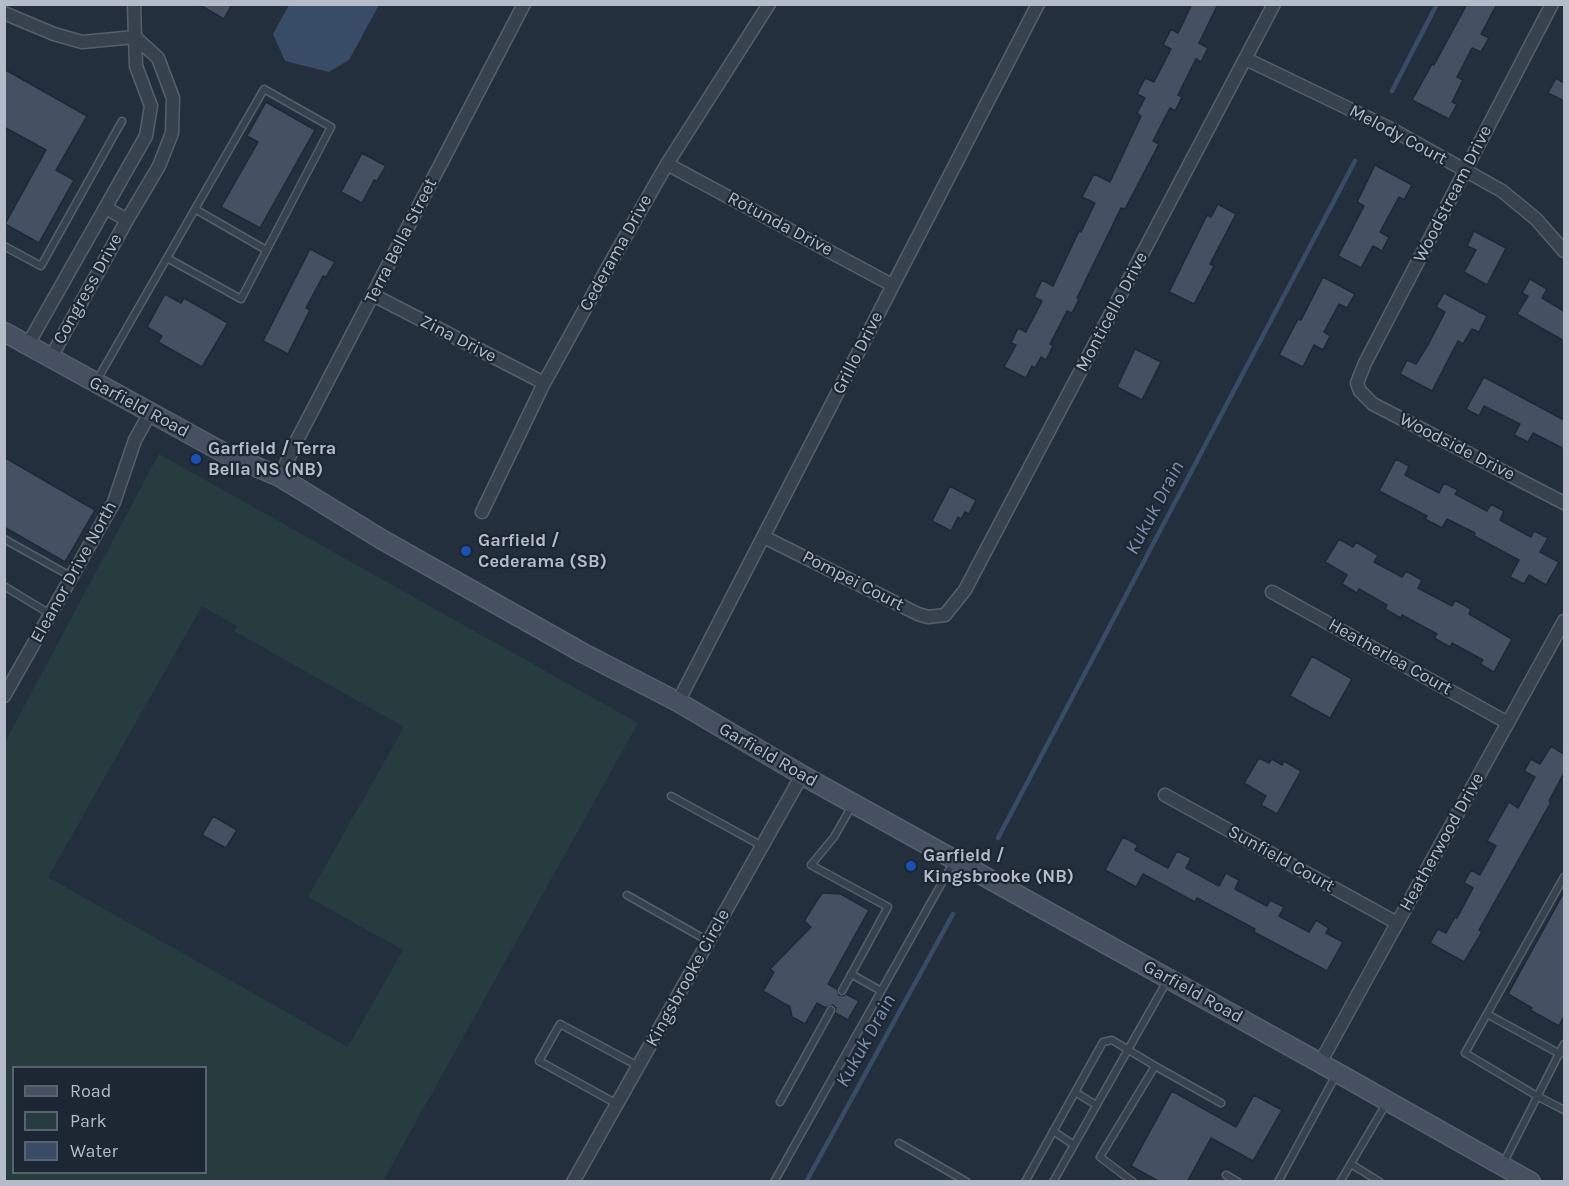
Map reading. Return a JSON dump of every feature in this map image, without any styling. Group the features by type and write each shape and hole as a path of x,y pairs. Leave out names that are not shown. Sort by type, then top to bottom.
{"main road":[{"name":"Garfield Road","path":"4,332 226,454 280,477 381,540 583,653 678,702 802,776 1320,1062 1531,1182"}],"street":[{"name":"Congress Drive","path":"27,346 146,136 151,106 136,66 134,4"},
{"name":"Terra Bella Street","path":"280,477 524,4"},
{"name":"Cederama Drive","path":"482,512 544,383 667,164 770,4"},
{"name":"Grillo Drive","path":"678,702 1038,4"},
{"name":"Monticello Drive","path":"945,615 965,590 1274,4"},
{"name":"Woodstream Drive","path":"1357,383 1365,363 1552,4"},
{"path":"4,13 54,34 82,42 135,37"},
{"name":"Congress Drive","path":"50,359 159,166 172,134 173,98 158,58 135,37"},
{"name":"Melody Court","path":"1246,59 1393,130 1502,191 1520,204 1564,251"},
{"name":"Rotunda Drive","path":"667,164 892,285"},
{"name":"Congress Drive","path":"106,208 127,220"},
{"name":"Zina Drive","path":"373,295 544,383"},
{"name":"Woodside Drive","path":"1357,383 1359,391 1373,404 1564,503"},
{"name":"Eleanor Drive North","path":"4,696 114,502 135,440 150,413"},
{"name":"Pompei Court","path":"764,537 918,614 928,617 945,615"},
{"name":"Heatherlea Court","path":"1272,592 1508,723"},
{"name":"Heatherwood Drive","path":"1320,1062 1564,621"},
{"name":"Kingsbrooke Circle","path":"573,1182 802,776"},
{"name":"Sunfield Court","path":"1165,795 1397,923"}],"lane":[{"path":"95,383 264,89 331,127 241,299 167,258"},
{"path":"4,246 41,266 122,121"},
{"path":"195,209 266,250"},
{"path":"4,539 72,577"},
{"path":"4,586 51,615"},
{"path":"671,796 763,846"},
{"path":"842,991 888,907 811,865 834,837 853,804"},
{"path":"774,1182 955,860"},
{"path":"1564,877 1465,1053 1564,1110"},
{"path":"627,895 709,941"},
{"path":"851,974 881,990"},
{"path":"1053,1182 1168,978"},
{"path":"780,1102 831,1010"},
{"path":"1487,1014 1560,1054"},
{"path":"617,1104 538,1061 560,1024 638,1066"},
{"path":"1025,1182 1103,1042 1112,1040 1221,1103"},
{"path":"1502,1165 1564,1044"},
{"path":"1133,1182 1100,1157 1155,1066"},
{"path":"1278,1182 1337,1072"},
{"path":"1075,1092 1096,1106"},
{"path":"1340,1182 1388,1101"},
{"path":"1053,1131 1074,1145"},
{"path":"899,1143 967,1182"},
{"path":"1351,1164 1380,1182"},
{"path":"1226,1175 1238,1182"}],"green space":[{"path":"159,454 638,723 383,1181 5,1181 5,742","holes":["202,606 237,626 234,631 404,727 308,897 403,950 348,1047 48,877"]}],"water":[{"path":"289,5 379,5 349,60 329,72 285,61 273,34"}],"building":[{"path":"198,4 232,4 224,19"},
{"path":"1192,4 1218,4 1199,43 1208,48 1201,62 1196,59 1178,95 1182,97 1175,111 1170,108 1153,141 1159,144 1125,209 1121,208 1077,298 1079,299 1072,313 1067,311 1050,344 1053,346 1046,360 1041,357 1035,368 1032,366 1026,378 1004,367 1016,345 1011,343 1018,328 1026,332 1042,301 1034,297 1042,280 1053,286 1079,231 1081,232 1095,203 1082,197 1094,174 1110,182 1141,116 1137,113 1145,98 1137,94 1145,78 1154,82 1171,49 1163,45 1171,29 1178,33"},
{"path":"1467,4 1497,4 1481,34 1489,38 1481,52 1472,48 1457,77 1463,80 1452,102 1457,104 1449,119 1412,100"},
{"path":"4,69 87,116 56,170 74,180 39,243 5,224 46,150 4,127"},
{"path":"1556,78 1564,83 1564,101 1548,93"},
{"path":"266,102 315,130 260,228 221,207 258,142 247,136"},
{"path":"362,153 386,166 377,181 374,180 362,203 341,192"},
{"path":"1375,165 1412,185 1404,200 1399,197 1380,232 1389,237 1382,251 1373,246 1361,268 1338,256 1364,206 1357,202"},
{"path":"1218,204 1236,214 1210,264 1214,266 1194,304 1169,292 1207,215 1211,217"},
{"path":"1474,231 1506,248 1487,285 1464,272 1476,250 1467,246"},
{"path":"310,249 335,262 326,277 323,276 306,308 310,310 288,354 263,341"},
{"path":"1323,277 1355,294 1347,308 1339,304 1324,332 1330,336 1323,350 1314,345 1303,367 1279,355 1298,319 1301,320"},
{"path":"1530,279 1547,289 1542,298 1564,311 1564,341 1517,314 1528,296 1522,293"},
{"path":"1444,293 1487,316 1479,332 1472,329 1463,344 1458,341 1432,391 1400,374 1407,360 1416,364 1429,343 1445,312 1436,307"},
{"path":"165,294 181,303 184,298 228,323 202,367 158,342 162,336 147,327"},
{"path":"1135,349 1161,362 1142,400 1117,387"},
{"path":"1484,377 1564,420 1564,449 1533,433 1528,442 1514,435 1520,424 1484,406 1479,416 1466,409"},
{"path":"4,457 95,510 65,562 4,527"},
{"path":"1396,459 1409,466 1405,475 1439,493 1444,483 1458,490 1455,494 1487,511 1491,504 1504,511 1500,520 1531,537 1534,531 1548,538 1540,552 1559,562 1546,585 1529,575 1524,584 1510,577 1519,560 1447,519 1442,528 1425,519 1427,516 1379,491"},
{"path":"950,486 976,500 969,514 965,512 961,519 958,517 951,531 932,521"},
{"path":"1339,539 1353,547 1356,542 1378,555 1374,562 1402,577 1406,571 1422,580 1418,588 1452,606 1455,600 1471,609 1469,614 1512,639 1494,672 1480,664 1483,660 1452,643 1450,647 1434,638 1437,634 1402,615 1401,618 1385,609 1387,605 1359,589 1357,593 1342,584 1347,575 1325,562"},
{"path":"1312,656 1352,679 1330,718 1290,696"},
{"path":"1551,746 1564,754 1564,773 1549,801 1551,802 1479,930 1482,932 1464,962 1430,943 1438,929 1446,933 1455,917 1457,918 1473,888 1464,883 1471,870 1480,875 1496,846 1487,841 1509,802 1518,808 1535,777 1524,771 1531,759 1540,764"},
{"path":"1259,758 1269,763 1272,759 1282,765 1284,761 1301,771 1277,814 1261,805 1266,796 1244,783"},
{"path":"213,816 237,830 226,848 202,835"},
{"path":"1123,837 1138,845 1135,850 1168,868 1177,851 1191,858 1186,868 1219,886 1226,873 1239,880 1235,889 1267,906 1270,900 1284,907 1279,916 1309,932 1316,920 1329,928 1326,933 1343,942 1327,971 1197,898 1195,902 1143,874 1136,887 1105,870"},
{"path":"1564,892 1564,1016 1559,1026 1530,1010 1532,1008 1508,994"},
{"path":"822,893 841,894 869,910 828,984 837,989 839,995 846,994 859,1001 848,1020 835,1013 836,1008 833,1005 826,1008 817,1003 805,1024 792,1017 790,1007 763,991 774,972 770,969 811,927 804,921"},
{"path":"1172,1091 1236,1127 1254,1095 1282,1110 1253,1161 1211,1138 1187,1182 1160,1182 1131,1166"}],"waterway":[{"path":"1392,91 1437,4"},
{"name":"Kukuk Drain","path":"998,838 1355,161"},
{"name":"Kukuk Drain","path":"806,1182 953,914"}],"place":[{"name":"Garfield / Terra Bella NS (NB)","path":"196,459"},
{"name":"Garfield / Cederama (SB)","path":"466,551"},
{"name":"Garfield / Kingsbrooke (NB)","path":"911,866"}]}
